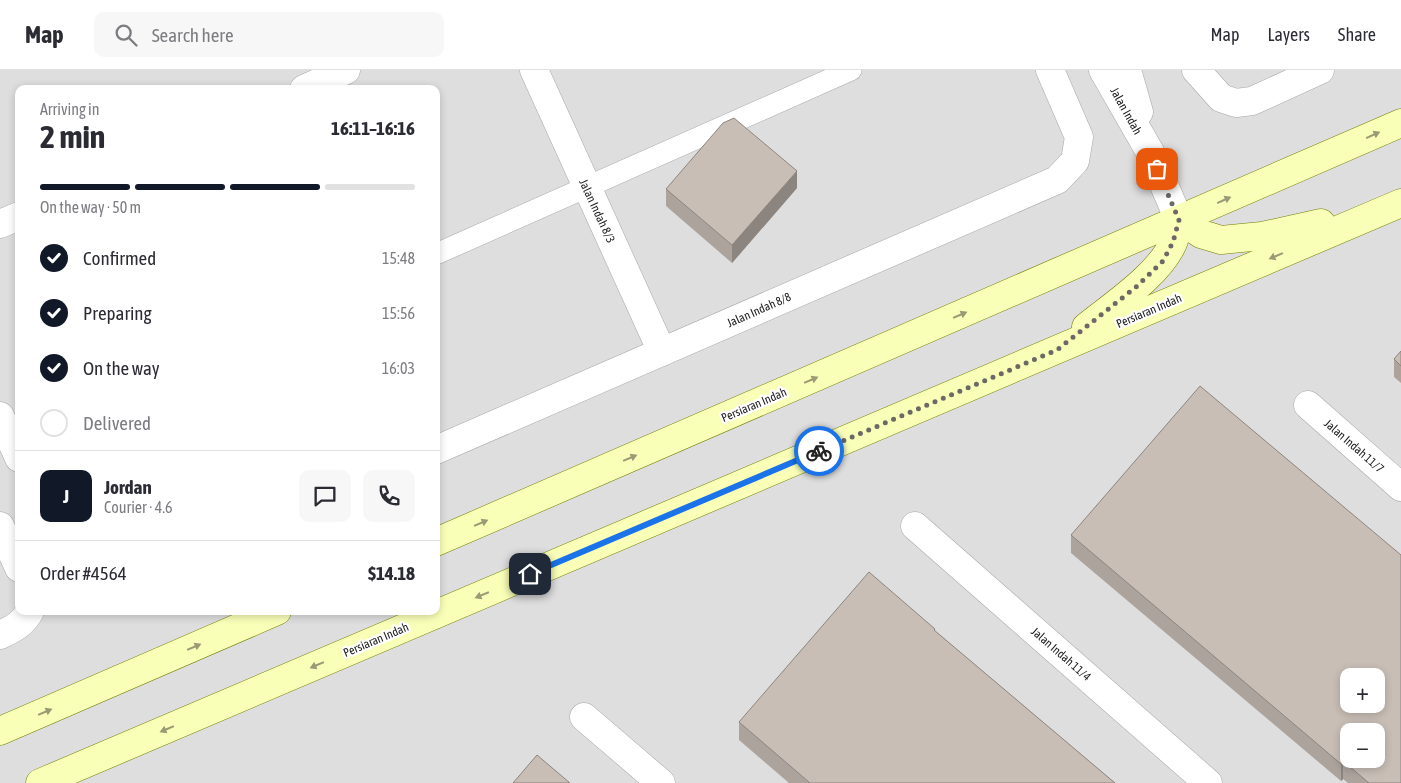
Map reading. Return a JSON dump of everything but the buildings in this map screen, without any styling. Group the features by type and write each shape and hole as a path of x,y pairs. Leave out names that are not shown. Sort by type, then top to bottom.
{"main road":[{"name":"Persiaran Indah","path":"440,540 1401,123"},
{"name":"Persiaran Indah","path":"440,613 1393,206"},
{"path":"1057,350 1136,287 1163,261 1173,242 1179,220 1202,234 1222,240 1262,236 1393,206"},
{"path":"0,731 268,615"},
{"name":"Persiaran Indah","path":"40,783 435,615"}],"street":[{"path":"313,85 346,70"},
{"name":"Jalan Indah 8/3","path":"534,70 662,352"},
{"name":"Jalan Indah 8/8","path":"440,448 1057,180 1075,161 1079,137 1050,70"},
{"name":"Jalan Indah","path":"1103,70 1150,152 1179,220"},
{"name":"Jalan Indah","path":"1127,70 1150,152"},
{"path":"1196,70 1222,98 1236,103 1252,101 1320,70"},
{"path":"0,224 15,218"},
{"name":"Jalan Indah 11/7","path":"1308,405 1401,487"},
{"path":"0,416 15,445"},
{"path":"0,526 15,559"},
{"name":"Jalan Indah 11/4","path":"915,526 1208,783"},
{"path":"0,635 14,629 23,622 27,615"},
{"path":"584,717 661,783"}],"lane":[{"path":"440,252 851,70"}],"shaded area":[{"path":"0,70 1401,70 1401,783 0,783"}],"way so far":[{"path":"819,451 1057,350 1136,287 1163,261 1173,242 1179,220 1157,169"}],"route":[{"path":"530,574 819,451"}]}
